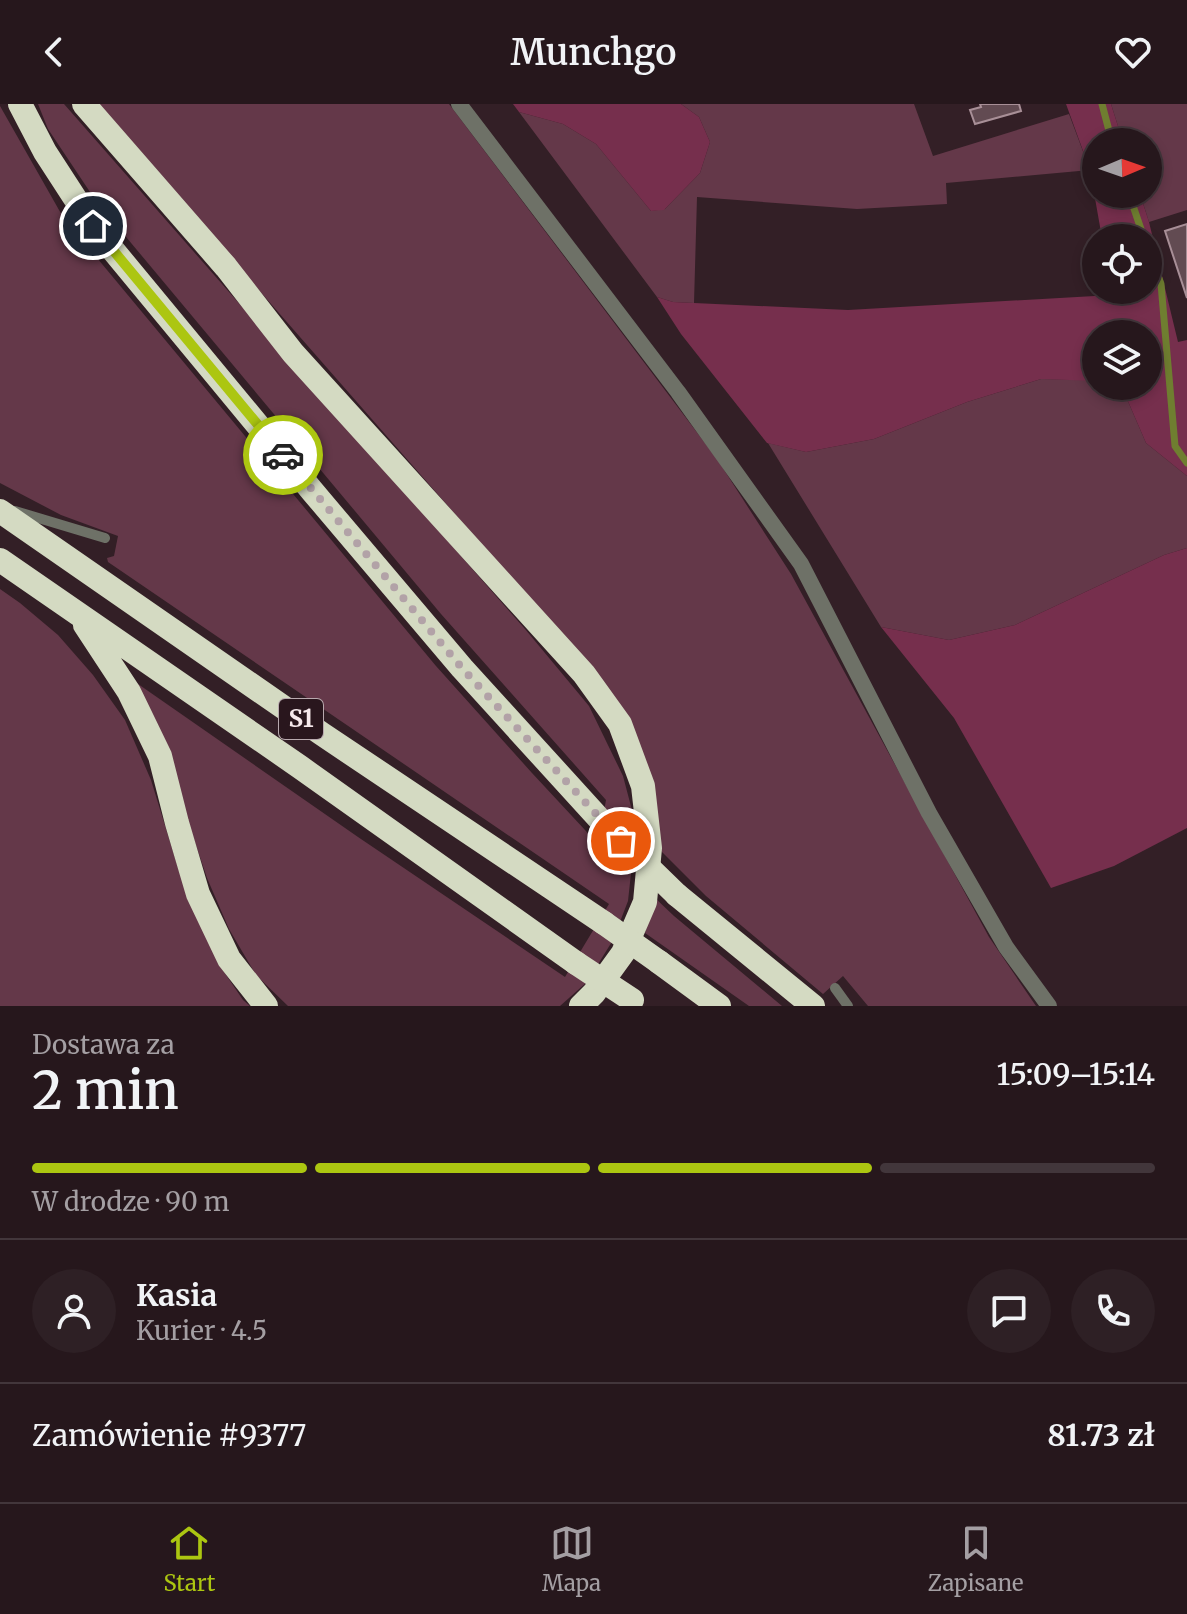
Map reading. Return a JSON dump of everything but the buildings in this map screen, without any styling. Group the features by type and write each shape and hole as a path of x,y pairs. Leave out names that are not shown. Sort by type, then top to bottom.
{"highway":[{"path":"20,104 45,152 93,226 452,656 603,823 677,895 813,1006"},
{"path":"84,104 226,267 293,353 584,674 620,724 643,786 650,848 645,902 623,953 581,1006"},
{"name":"S1","path":"0,509 322,734 604,923 719,1006"},
{"name":"S1","path":"0,560 636,1003"},
{"path":"77,613 129,692 160,756 198,894 229,959 266,1006"}],"street":[{"path":"459,104 678,392 801,564 929,813 1006,947 1049,1006"}],"lane":[{"path":"0,509 105,538"},
{"path":"835,988 848,1006"}],"shaded area":[{"path":"38,104 64,104 589,706 623,776 633,814 632,864 628,901 613,940 587,982 560,1006 288,1006 256,975 229,929 207,878 159,735 128,677 565,977 609,904 108,562 107,558 114,556 118,536 61,515 0,483 0,106 63,217 436,666 598,844 606,800 441,614 96,201 48,129"},
{"path":"96,104 449,104 717,459 791,574 989,937 1036,1006 868,1006 843,976 823,994 706,896 659,849 596,675"},
{"path":"513,104 681,104 699,117 710,142 700,173 664,210 651,211 596,144 563,124 519,112"},
{"path":"681,104 914,104 933,156 1069,114 1082,149 1082,171 946,183 947,204 857,209 697,197 694,303 673,302 657,297 519,112 563,124 596,144 651,211 665,209 700,173 710,142 699,117"},
{"path":"1066,104 1111,104 1119,128 1082,128 1082,148"},
{"path":"1111,104 1187,104 1187,210 1149,222 1144,208 1162,208 1162,128 1119,128"},
{"path":"1097,208 1144,208 1149,224 1100,224"},
{"path":"1162,276 1178,342 1187,340 1187,476 1146,443 1127,400 1162,400 1162,320 1082,320 1082,380 1041,379 967,402 874,439 806,452 767,443 681,334 657,297 673,302 848,310 1082,297 1082,304 1162,304"},
{"path":"1041,379 1082,380 1082,400 1127,400 1146,443 1187,476 1187,548 1164,555 1015,625 949,640 881,627 768,443 806,452 874,439 967,402"},
{"path":"1187,548 1187,828 1114,866 1051,888 954,718 881,627 949,640 1015,625 1164,555"},
{"path":"0,589 58,635 93,675 125,720 151,780 179,871 218,963 250,1006 0,1006"},
{"path":"654,897 782,1006 749,1006 645,933"}],"waterway":[{"path":"1102,104 1108,128"},
{"path":"1134,208 1139,224"},
{"path":"1162,296 1175,446 1187,463"}],"way so far":[{"path":"283,455 462,668 621,841"}],"route":[{"path":"93,226 283,455"}]}
